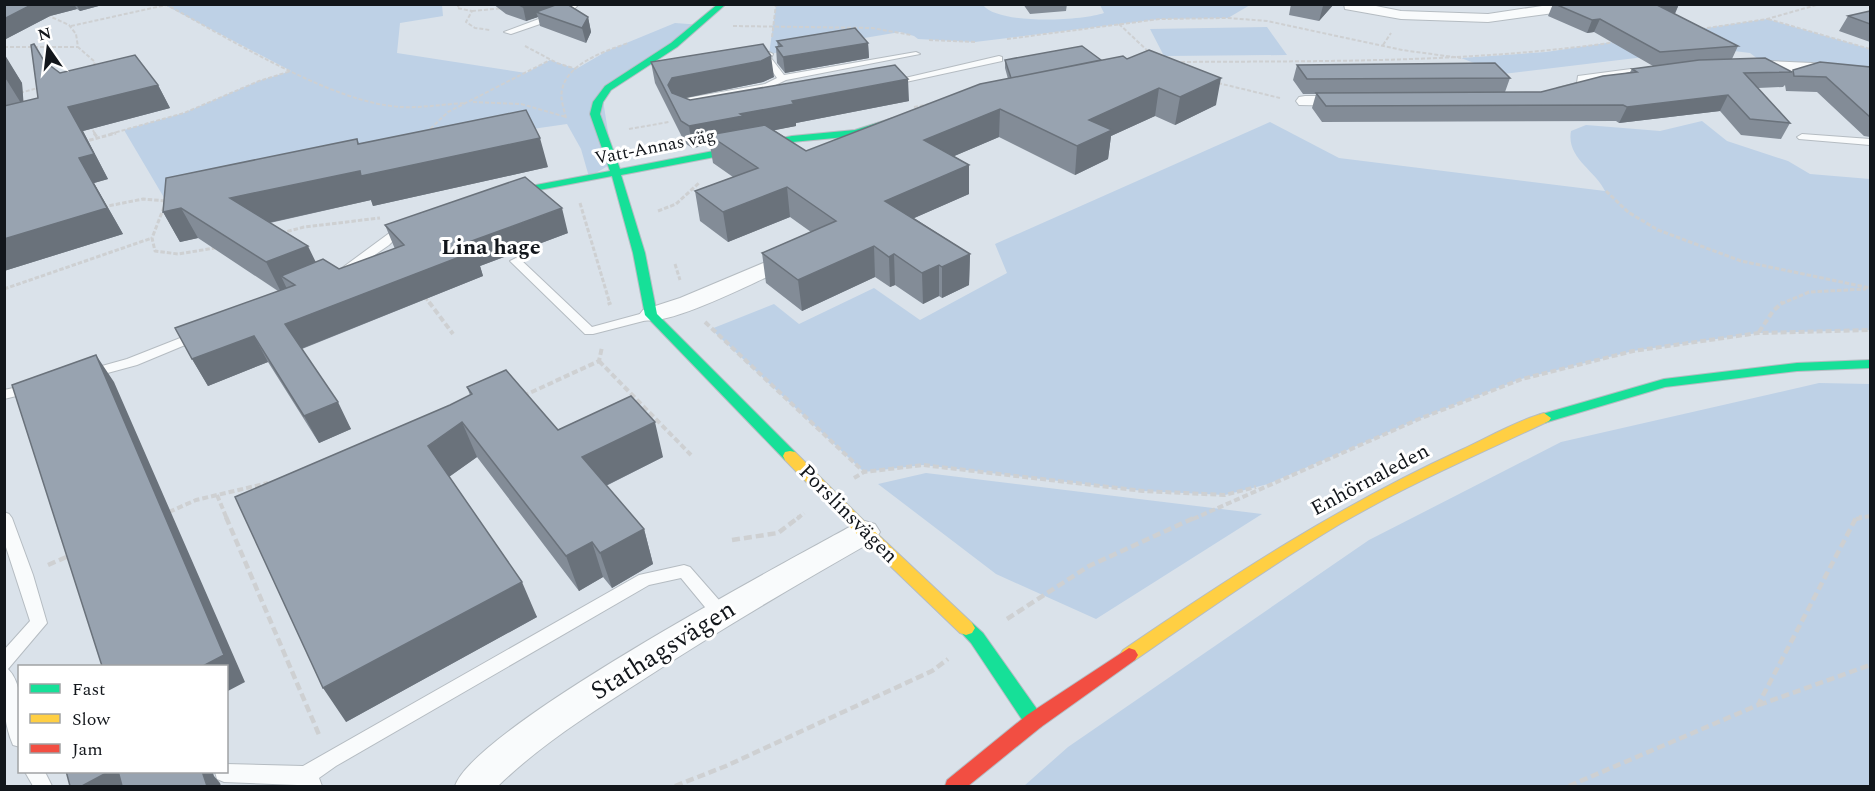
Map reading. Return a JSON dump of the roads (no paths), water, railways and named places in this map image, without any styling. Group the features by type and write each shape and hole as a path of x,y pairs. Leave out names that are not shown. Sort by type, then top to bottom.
{"street":[{"path":"723,4 702,25 608,88 598,102 595,114 616,172 639,253 651,315 688,303 768,268"},
{"path":"1350,6 1401,15 1488,18 1592,4"},
{"path":"1732,65 1812,68 1870,75"},
{"path":"1549,98 1589,85 1584,82 1584,79 1648,72"},
{"path":"1305,101 1367,101"},
{"name":"Vatt-Annas väg","path":"480,199 792,139 840,136 883,126 907,117"},
{"name":"Porslinsvägen","path":"651,315 865,532 977,638 1034,722"},
{"name":"Enhörnaleden","path":"954,786 1034,722 1244,576 1337,519 1444,464 1535,421 1664,383 1797,367 1870,364"},
{"name":"Stathagsvägen","path":"472,786 492,767 565,710 720,613 865,532"}],"lane":[{"path":"508,32 566,12 576,4"},
{"path":"753,56 769,54 767,58 783,78"},
{"path":"693,117 681,112 679,106 681,103 767,86 783,78 833,73 916,54"},
{"path":"880,84 999,60"},
{"path":"638,67 658,68"},
{"path":"1802,137 1870,142"},
{"path":"332,279 385,243 413,216"},
{"path":"516,261 589,331 651,315"},
{"path":"79,376 132,362 206,332"},
{"path":"4,395 47,384"},
{"path":"4,518 25,575 39,623 4,663"},
{"path":"224,773 310,781 329,760 645,580 684,571 720,613"},
{"path":"4,675 18,731"}],"district":[{"name":"Lina hage","path":"491,247"}]}
